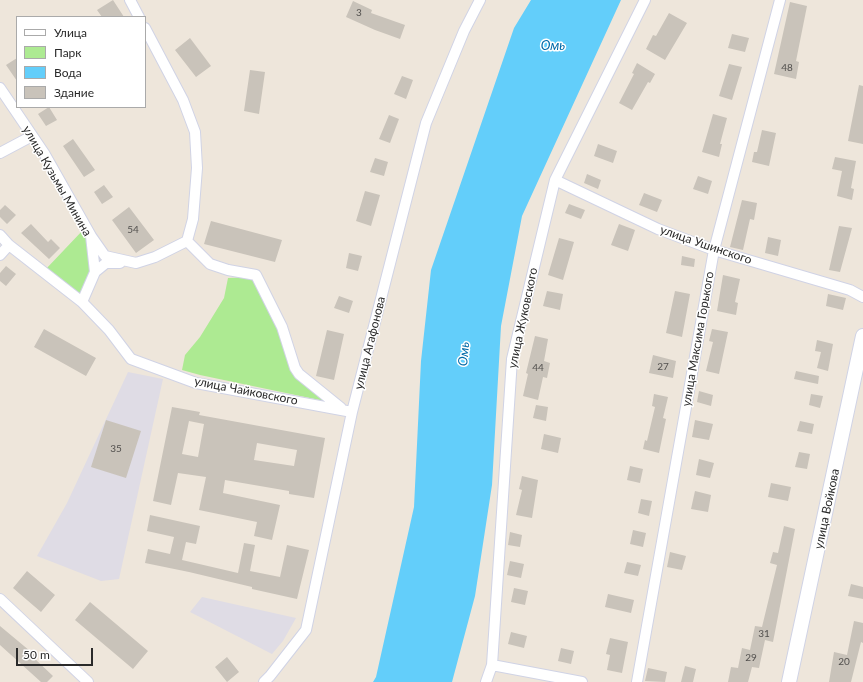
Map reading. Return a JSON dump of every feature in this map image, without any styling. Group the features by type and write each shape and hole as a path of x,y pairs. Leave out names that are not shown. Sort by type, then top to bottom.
{"main road":[{"name":"улица Войкова","path":"790,682 863,336"}],"street":[{"path":"130,0 138,16"},
{"name":"улица Агафонова","path":"264,682 306,630 349,411 426,123 464,31 480,0"},
{"name":"улица Жуковского","path":"486,682 492,665 512,359 555,180 645,0"},
{"name":"улица Максима Горького","path":"637,682 714,250 780,0"},
{"path":"146,30 183,100 195,132 197,168 192,218 187,241"},
{"name":"улица Кузьмы Минина","path":"0,88 32,136 91,236 95,272 82,302"},
{"path":"0,153 32,136"},
{"name":"улица Ушинского","path":"555,180 658,229 714,250 850,290 863,297"},
{"name":"улица Чайковского","path":"0,235 9,245 82,302 109,330 131,359 196,383 349,411"},
{"path":"91,236 105,256 136,263"},
{"path":"187,241 210,264 228,270 256,275 282,327 295,368 299,374 334,404 349,411"},
{"path":"95,272 106,263 136,263 155,257 187,241"},
{"path":"0,255 9,245"},
{"path":"0,599 88,682"},
{"path":"492,665 582,682"}],"shaded area":[{"path":"128,372 163,379 119,579 101,581 37,556 67,503"},
{"path":"202,597 296,618 283,641 272,654 190,612"}],"green space":[{"path":"83,230 89,238 93,272 81,300 45,270"},
{"path":"253,277 281,332 294,372 329,402 182,370 185,355 200,337 224,298 228,278"}],"water":[{"name":"Омь","path":"531,0 621,0 522,216 501,326 492,485 475,596 452,682 373,682 376,677 414,507 421,361 431,270 514,28"}],"building":[{"path":"113,0 123,16 101,16 97,10"},
{"path":"353,1 372,10 371,13 405,25 400,39 346,17"},
{"path":"790,2 807,6 796,61 799,62 796,79 774,74"},
{"path":"669,13 687,23 665,60 646,49 653,35 656,36"},
{"path":"732,34 749,38 745,52 728,48"},
{"path":"190,38 211,66 196,77 175,50"},
{"path":"16,59 16,80 6,65"},
{"path":"637,63 655,74 650,83 648,82 632,110 619,103 634,74 632,73"},
{"path":"729,64 742,67 732,100 719,96"},
{"path":"250,70 265,72 259,114 244,111"},
{"path":"402,76 413,80 406,99 394,94"},
{"path":"859,85 863,86 863,144 848,141"},
{"path":"50,108 57,120 46,126 38,114"},
{"path":"713,114 727,118 720,144 722,144 719,157 702,152"},
{"path":"389,115 399,119 390,143 379,139"},
{"path":"762,130 776,133 769,166 752,162 754,152 757,152"},
{"path":"73,139 95,170 84,177 63,146"},
{"path":"598,144 617,151 613,163 594,156"},
{"path":"835,157 856,161 851,188 854,189 852,200 837,196 842,171 832,169"},
{"path":"375,158 388,162 384,176 370,172"},
{"path":"587,174 601,180 598,189 584,183"},
{"path":"698,176 712,181 708,194 693,189"},
{"path":"104,185 113,197 102,204 94,192"},
{"path":"365,191 380,195 371,226 356,221"},
{"path":"644,193 662,200 657,212 639,205"},
{"path":"742,200 757,203 754,220 750,219 743,250 730,247"},
{"path":"569,204 585,210 581,219 565,213"},
{"path":"5,205 16,215 7,224 0,217 0,210"},
{"path":"129,207 154,240 136,253 112,220"},
{"path":"211,221 282,240 275,262 204,244"},
{"path":"31,224 48,242 51,239 60,248 49,259 21,233"},
{"path":"619,224 635,230 628,251 611,245"},
{"path":"839,226 852,228 840,272 829,270"},
{"path":"768,237 781,240 778,256 765,253"},
{"path":"559,238 574,242 563,280 548,275"},
{"path":"349,253 362,256 358,271 346,268"},
{"path":"682,256 695,259 694,267 681,265"},
{"path":"6,266 16,274 6,286 0,281 0,273"},
{"path":"723,275 740,279 735,302 738,303 736,315 717,311"},
{"path":"547,291 563,294 560,310 543,306"},
{"path":"675,291 690,294 682,337 666,333"},
{"path":"828,294 846,298 843,310 826,306"},
{"path":"339,296 353,301 349,313 334,308"},
{"path":"44,329 96,358 86,376 34,347"},
{"path":"712,329 728,332 719,374 706,371 713,342 709,341"},
{"path":"327,330 344,334 334,380 316,376"},
{"path":"535,336 548,339 544,361 550,363 547,378 543,377 538,400 523,396 528,374 526,373"},
{"path":"817,340 833,344 828,371 817,368 821,352 815,351"},
{"path":"653,355 676,361 673,378 649,373"},
{"path":"796,371 819,376 818,384 794,379"},
{"path":"699,391 713,395 711,406 697,402"},
{"path":"654,394 668,397 663,418 666,419 659,453 643,449 645,440 647,441 655,407 652,406"},
{"path":"811,394 823,396 820,408 809,405"},
{"path":"536,405 548,407 546,421 533,418"},
{"path":"172,407 200,412 199,415 325,438 314,498 289,494 289,491 225,480 223,493 280,505 272,540 254,536 257,522 199,510 206,477 178,473 171,505 153,501","holes":["189,421 204,424 198,457 182,454","257,443 297,450 294,466 254,460"]},
{"path":"106,420 141,431 126,478 91,467"},
{"path":"695,420 713,424 709,440 692,437"},
{"path":"800,421 814,424 812,434 797,431"},
{"path":"544,434 561,438 558,453 541,449"},
{"path":"799,452 810,454 807,469 795,467"},
{"path":"699,459 714,463 710,478 696,475"},
{"path":"630,466 643,469 640,483 627,480"},
{"path":"522,476 538,480 532,518 516,515 522,490 519,489"},
{"path":"771,483 791,487 788,501 768,497"},
{"path":"695,491 711,495 708,512 691,509"},
{"path":"641,499 652,501 649,516 638,513"},
{"path":"150,515 200,526 196,544 186,542 182,560 238,573 244,543 255,545 250,571 280,577 287,545 309,550 297,599 252,589 252,587 189,572 145,563 148,549 170,554 174,537 147,531"},
{"path":"784,526 795,529 773,642 765,640 759,668 752,667 748,682 728,682 731,667 738,668 742,648 750,650 755,626 762,627 777,565 770,563 773,552 778,553"},
{"path":"633,530 646,533 643,547 630,544"},
{"path":"510,532 522,535 520,547 508,545"},
{"path":"670,552 686,556 682,570 667,567"},
{"path":"510,561 524,564 521,578 507,575"},
{"path":"627,562 641,565 638,576 624,573"},
{"path":"27,571 55,595 41,612 13,588"},
{"path":"851,584 863,587 863,599 848,596"},
{"path":"514,588 528,591 525,605 511,602"},
{"path":"608,594 634,600 631,613 605,607"},
{"path":"90,602 148,651 133,669 75,620"},
{"path":"854,621 863,623 863,643 861,642 851,682 829,682 834,652 847,655"},
{"path":"0,626 36,656 34,658 53,676 47,682 41,682 0,645"},
{"path":"511,632 527,636 524,648 508,644"},
{"path":"610,638 628,642 622,673 607,670 610,655 606,654"},
{"path":"561,648 574,651 571,664 558,661"},
{"path":"227,657 239,672 227,682 215,667"},
{"path":"685,666 696,669 693,682 681,682"},
{"path":"648,668 667,672 665,682 645,681"}]}
